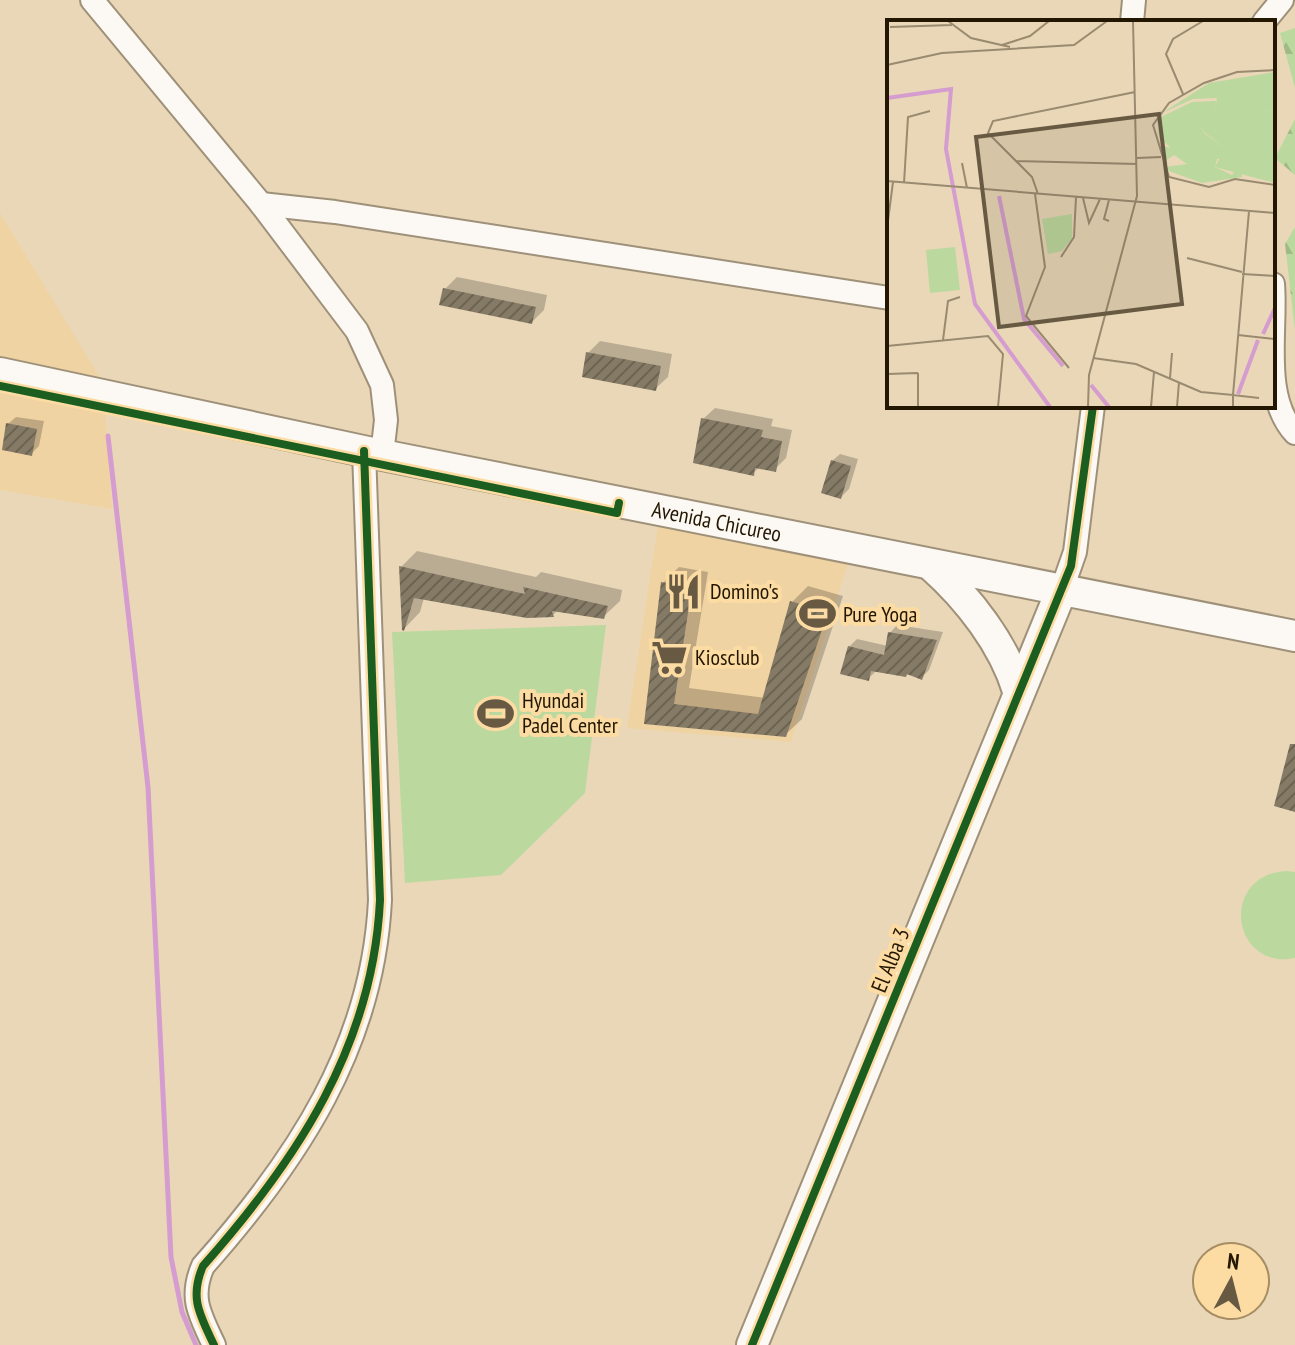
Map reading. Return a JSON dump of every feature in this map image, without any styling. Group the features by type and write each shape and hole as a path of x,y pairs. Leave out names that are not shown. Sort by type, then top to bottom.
{"main road":[{"name":"Avenida Chicureo","path":"0,373 373,453 1295,636"},
{"path":"932,566 959,592 1001,651 1018,691"},
{"name":"El Alba 3","path":"752,1345 1062,589"},
{"path":"1001,651 1035,651"}],"street":[{"path":"92,0 261,204 368,348 385,403 373,453 380,900 377,947 361,1016 336,1078 283,1166 203,1266 195,1285 200,1315 214,1345"},
{"path":"1132,20 1134,0"},
{"path":"1266,20 1282,0"},
{"path":"261,204 335,212 887,298"},
{"path":"1275,373 1279,398 1295,433"},
{"path":"1062,589 1075,552 1093,408"}],"shaded area":[{"path":"0,213 103,383 112,509 0,490"},
{"path":"658,526 850,557 791,742 627,728"}],"green space":[{"path":"1295,28 1295,88 1280,33"},
{"path":"1295,119 1295,175 1275,158"},
{"path":"1295,227 1295,330 1285,244"},
{"name":"Hyundai Padel Center","path":"606,625 585,793 501,875 405,883 392,632"},
{"path":"1286,871 1295,872 1295,958 1274,958 1257,951 1247,938 1241,921 1242,904 1250,889 1264,877"}],"building":[{"path":"443,288 536,307 532,324 439,305"},
{"path":"586,352 661,366 656,391 582,377"},
{"path":"701,418 763,430 761,437 782,441 776,472 755,468 754,476 693,463"},
{"path":"6,423 37,429 32,456 2,450"},
{"path":"831,460 851,466 841,499 821,493"},
{"path":"399,566 525,594 523,587 608,606 604,619 552,611 554,617 527,618 414,598 404,631"},
{"path":"661,582 692,587 674,704 758,714 790,601 828,612 786,737 644,724"},
{"path":"888,632 937,640 922,680 907,674 906,677 871,671 869,681 840,674 848,646 884,655"},
{"path":"1290,744 1295,744 1295,812 1274,806"}],"waterway":[{"path":"108,436 148,787 171,1257 182,1312 196,1345"}],"cycle path":[{"path":"0,386 617,513 619,503"},
{"path":"752,1345 1071,566 1093,408"},
{"path":"214,1345 198,1306 197,1288 203,1266 269,1185 324,1098 346,1052 363,1004 374,953 380,900 364,451"}],"place":[{"name":"Domino's","path":"684,591"},
{"name":"Pure Yoga","path":"817,614"},
{"name":"Kiosclub","path":"669,657"},
{"name":"Hyundai Padel Center","path":"496,713"}]}
